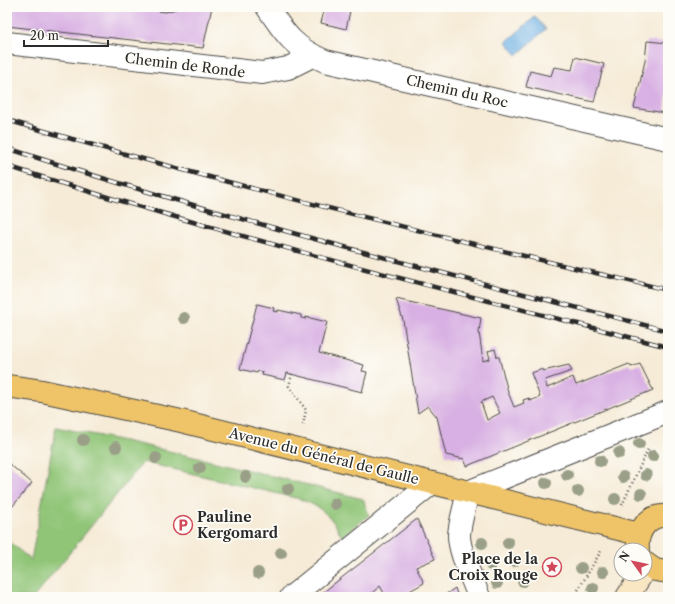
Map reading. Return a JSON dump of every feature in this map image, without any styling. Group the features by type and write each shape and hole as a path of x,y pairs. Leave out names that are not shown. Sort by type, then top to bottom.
{"main road":[{"name":"Avenue du Général de Gaulle","path":"7,386 42,391 182,421 468,492 613,548"},
{"path":"645,542 648,521 655,517 668,516"},
{"name":"Avenue du Général de Gaulle","path":"653,568 655,570 668,572"},
{"path":"627,597 633,582"}],"street":[{"name":"Chemin du Roc","path":"267,7 285,34 298,47 312,56 324,61 668,139"},
{"name":"Chemin de Ronde","path":"7,43 262,73 288,68 312,56"},
{"path":"479,597 460,546 459,534 468,492 668,412"},
{"path":"291,597 432,483"}],"path":[{"path":"292,374 290,386 306,410 303,426"}],"green space":[{"path":"56,427 172,452 363,499 369,515 342,537 334,523 325,513 314,505 300,499 143,462 34,597 7,597 7,540 31,560"}],"water":[{"path":"535,17 546,29 517,55 506,42"}],"building":[{"path":"7,7 132,7 148,9 148,7 159,7 158,11 166,12 182,7 212,7 203,48 7,26"},
{"path":"325,7 336,7 350,11 346,29 321,23"},
{"path":"647,41 668,43 668,82 665,113 634,108 645,61"},
{"path":"575,57 604,64 594,102 526,87 530,71 551,76 554,67 572,70"},
{"path":"396,299 481,318 479,332 483,361 490,359 488,351 495,349 497,357 499,357 508,392 514,407 524,403 523,400 529,398 530,401 540,397 531,373 543,369 543,371 569,365 572,371 545,380 547,388 573,377 576,385 629,364 631,367 640,364 653,390 467,466 464,459 446,455 437,417 428,406 418,413 403,320","holes":["492,397 500,413 487,420 481,402"]},
{"path":"257,304 274,308 273,311 278,312 278,310 301,315 301,318 306,319 306,317 327,322 319,353 364,365 362,371 367,372 362,392 287,373 285,380 262,375 263,372 258,371 257,373 240,369"},
{"path":"7,462 32,483 7,513"},
{"path":"417,519 435,559 416,567 424,583 399,597 386,597 380,586 367,597 317,597"},
{"path":"455,588 458,597 442,597"}],"railway":[{"path":"7,120 253,189 502,251 668,290"},
{"path":"7,148 171,199 336,245 668,331"},
{"path":"7,166 89,192 254,239 668,347"}],"place":[{"name":"Pauline Kergomard","path":"183,525"},
{"name":"Place de la Croix Rouge","path":"552,567"}]}
